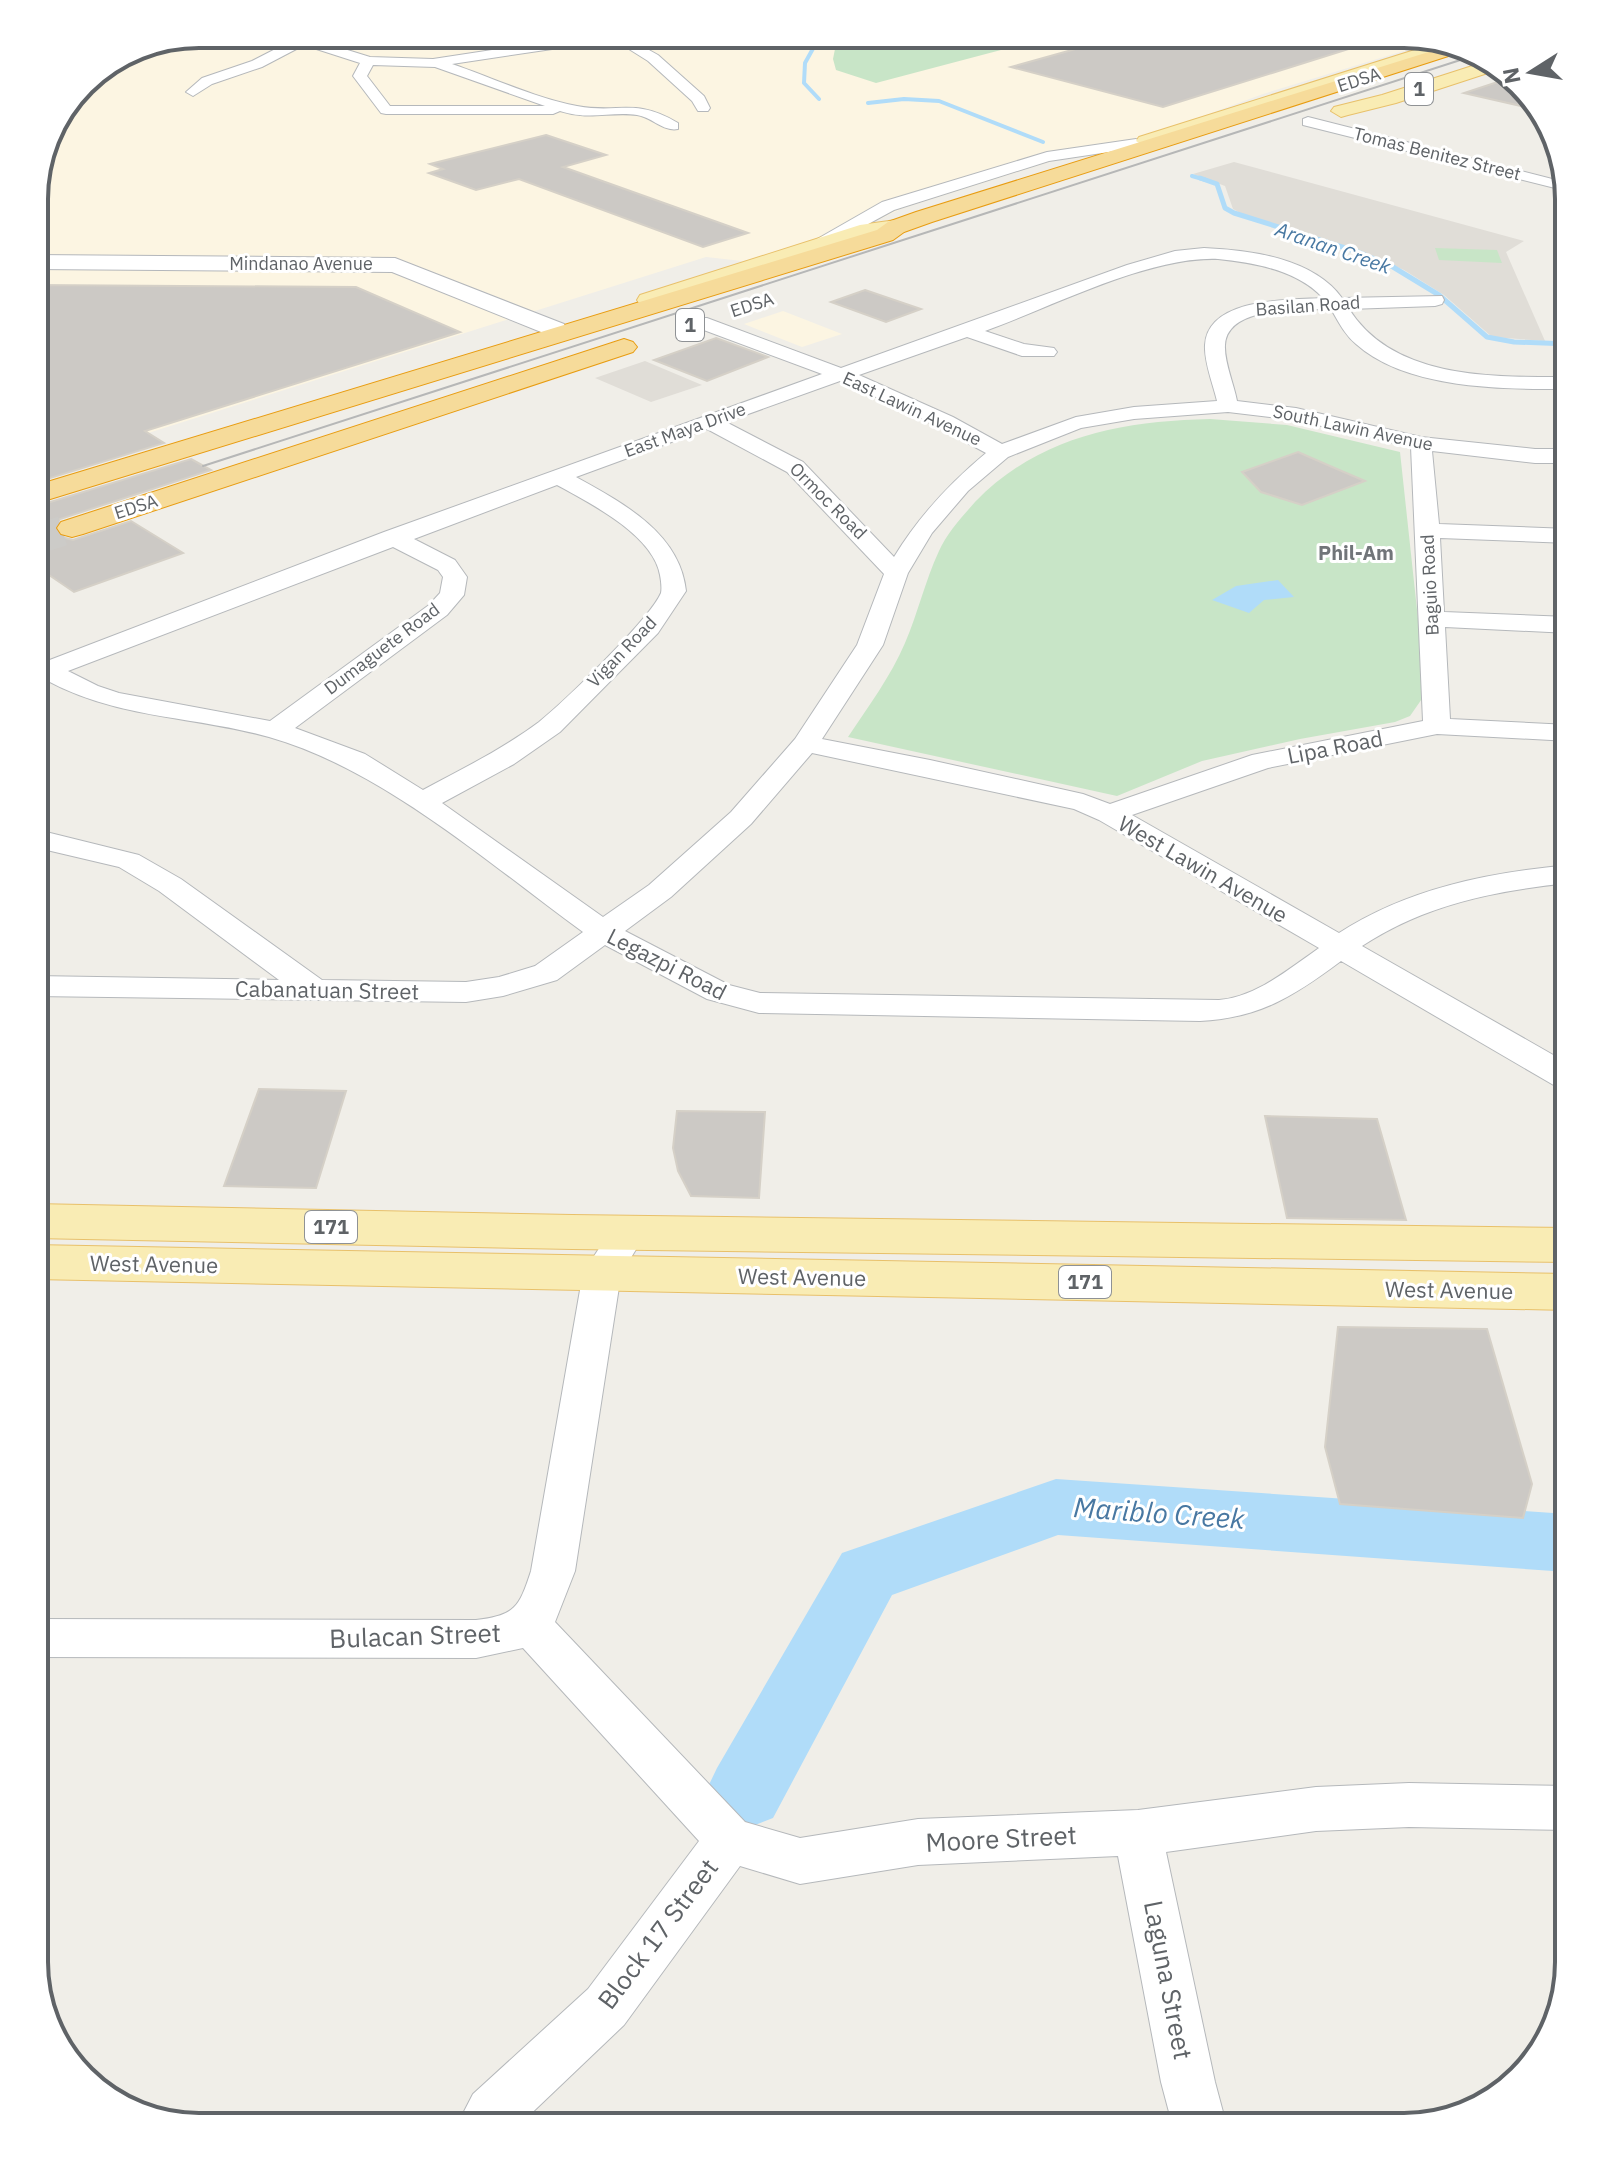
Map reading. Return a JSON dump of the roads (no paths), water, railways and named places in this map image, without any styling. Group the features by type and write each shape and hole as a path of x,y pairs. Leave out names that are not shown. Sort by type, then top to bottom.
{"highway":[{"name":"EDSA","path":"48,491 885,235 896,227 1030,183 1052,179 1444,53"},
{"name":"EDSA","path":"1280,132 1474,65"},
{"name":"EDSA","path":"670,332 741,309"},
{"name":"EDSA","path":"72,528 640,342"}],"main road":[{"name":"EDSA","path":"1030,183 1038,175 1431,50"},
{"name":"EDSA","path":"1341,111 1481,69"},
{"name":"EDSA","path":"484,355 544,332 868,230 896,227"},
{"name":"West Avenue","path":"48,1221 628,1233 1270,1264 1555,1291"},
{"name":"West Avenue","path":"48,1262 602,1273 1270,1264 1555,1246"}],"street":[{"path":"193,92 207,81 257,64 288,48"},
{"path":"332,48 368,61 433,63 532,48"},
{"path":"637,48 653,58 699,99 703,108"},
{"path":"368,61 360,76 386,110 570,109"},
{"path":"433,63 570,109 595,113 638,110 673,126"},
{"path":"532,111 545,100"},
{"name":"Tomas Benitez Street","path":"1308,122 1554,184"},
{"path":"807,250 888,206 1047,157 1136,144"},
{"path":"1528,177 1552,168"},
{"name":"East Maya Drive","path":"48,669 392,537 707,421 967,331 1134,268 1198,254 1229,254 1292,270 1317,282 1369,345 1419,367 1456,376 1555,382"},
{"name":"Mindanao Avenue","path":"48,262 395,265 544,332"},
{"name":"Mindanao Avenue","path":"48,271 379,273 500,314"},
{"name":"Basilan Road","path":"1228,406 1215,345 1228,319 1248,310 1269,306 1435,300"},
{"name":"East Lawin Avenue","path":"604,932 660,891 741,818 805,744 870,645 896,573 922,530 960,486 1000,452 957,426 839,374 771,347 748,342 706,320"},
{"path":"967,331 1022,350 1047,352"},
{"name":"South Lawin Avenue","path":"1000,452 1076,423 1134,413 1228,406 1296,414 1421,443 1555,456"},
{"name":"Ormoc Road","path":"707,421 783,458 795,467 896,573"},
{"name":"Baguio Road","path":"1421,443 1437,726"},
{"name":"Vigan Road","path":"422,802 504,758 550,726 649,628 674,591 665,557 643,531 605,501 557,476"},
{"path":"1428,531 1555,536"},
{"name":"Dumaguete Road","path":"275,730 410,632 452,595 455,577 447,565 392,537"},
{"path":"1432,619 1555,624"},
{"name":"Legazpi Road","path":"48,675 115,700 275,730 355,760 422,802 604,932 718,992 743,1000 795,1005 1200,1011 1238,1008 1266,996 1337,947"},
{"name":"Lipa Road","path":"1109,814 1185,785 1262,761 1437,726 1555,732"},
{"name":"West Lawin Avenue","path":"805,744 930,768 1083,803 1109,814 1555,1071"},
{"path":"48,841 129,861 170,885 313,989"},
{"path":"1337,947 1382,920 1438,896 1491,883 1555,876"},
{"name":"Cabanatuan Street","path":"48,986 466,992 503,986 546,973 604,932"},
{"name":"Bulacan Street","path":"48,1638 476,1639 510,1635 530,1625 543,1602 553,1571 602,1273 628,1233"},
{"path":"530,1625 730,1840"},
{"name":"Moore Street","path":"730,1840 800,1861 918,1842 1138,1833 1316,1809 1409,1805 1555,1808"},
{"name":"Laguna Street","path":"1138,1833 1196,2113"},
{"name":"Block 17 Street","path":"492,2113 606,2007 730,1840"}],"water":[{"path":"1278,580 1294,597 1264,600 1249,613 1212,600 1236,586"}],"waterway":[{"path":"813,48 805,63 804,83 819,99"},
{"path":"868,103 904,99 939,101 1043,142"},
{"name":"Aranan Creek","path":"1192,176 1204,180"},
{"name":"Aranan Creek","path":"1200,178 1204,180"},
{"name":"Aranan Creek","path":"1204,180 1217,184 1225,208 1234,213 1358,252 1393,267 1439,295 1487,337 1514,342 1555,343"},
{"name":"Mariblo Creek","path":"745,1793 867,1574 1056,1507 1555,1542"}],"tunnel":[{"path":"48,536 72,528"}],"tram line":[{"path":"203,466 1463,59"}],"district":[{"name":"Phil-Am","path":"1356,553"}]}
